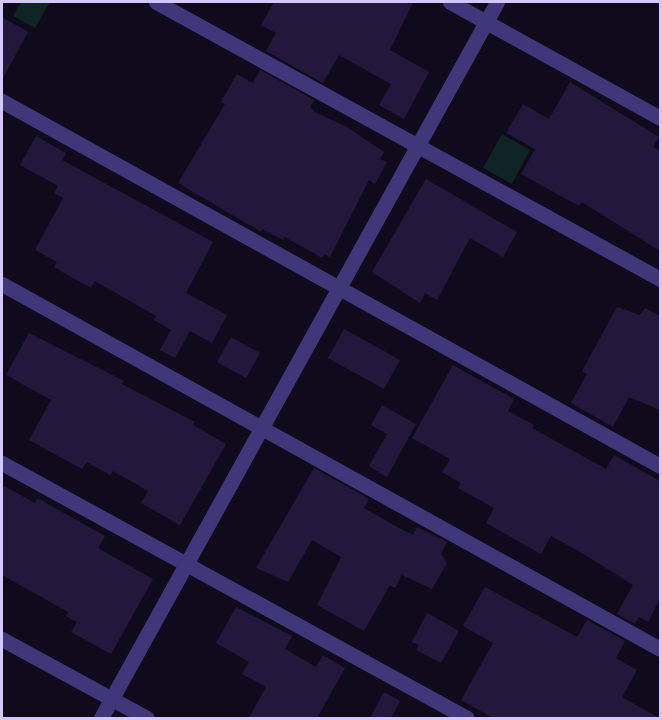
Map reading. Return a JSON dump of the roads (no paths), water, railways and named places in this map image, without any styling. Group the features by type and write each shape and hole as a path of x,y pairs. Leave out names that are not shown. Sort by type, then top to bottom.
{"street":[{"path":"156,2 660,279"},
{"path":"450,2 660,118"},
{"path":"101,718 497,2"},
{"path":"2,101 660,465"},
{"path":"2,284 660,649"},
{"path":"2,463 467,718"},
{"path":"2,639 147,718"}]}
